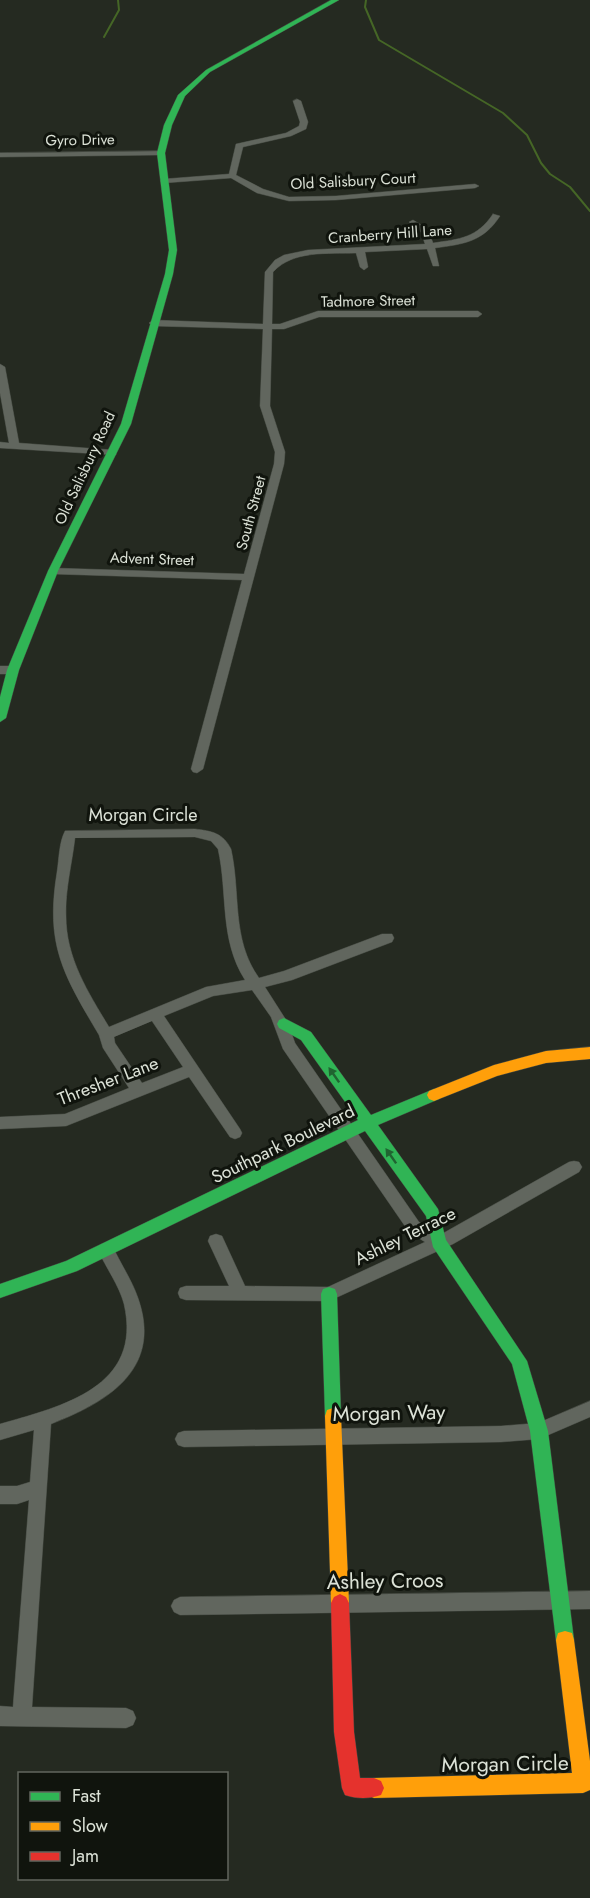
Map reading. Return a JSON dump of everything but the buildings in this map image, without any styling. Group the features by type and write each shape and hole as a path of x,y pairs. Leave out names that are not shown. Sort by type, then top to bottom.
{"main road":[{"path":"161,153 174,109 193,83 231,57 336,0"},
{"name":"Old Salisbury Road","path":"0,718 7,670 53,570 126,424 153,323 169,274 173,250 161,153"},
{"name":"Morgan Circle","path":"284,1024 306,1036 433,1214 439,1242 519,1361 539,1431 583,1783 352,1788 345,1732 330,1294"},
{"name":"Southpark Boulevard","path":"0,1291 71,1266 349,1131 494,1071 546,1057 590,1053"}],"street":[{"path":"164,181 232,176 239,146 250,141 291,134 303,127 304,122 297,101"},
{"name":"Gyro Drive","path":"0,155 161,153"},
{"name":"Old Salisbury Court","path":"232,176 260,191 289,199 319,199 476,186"},
{"name":"Cranberry Hill Lane","path":"278,262 287,257 308,253 454,243 476,237 488,228 496,216"},
{"path":"413,222 425,231 432,246 436,264"},
{"path":"360,250 364,267"},
{"name":"South Street","path":"197,769 279,464 280,452 265,406 269,272 278,262"},
{"name":"Tadmore Street","path":"153,323 267,328 290,325 318,314 478,314"},
{"path":"0,367 14,445"},
{"path":"0,445 113,453"},
{"name":"Advent Street","path":"53,570 249,577"},
{"name":"Morgan Circle","path":"106,1034 74,978 61,938 60,908 69,834 195,832 218,840 224,847 233,937 242,962 284,1024 288,1045 414,1227 439,1242"},
{"path":"139,1091 108,1044 106,1034 211,991 257,984 306,969 387,938"},
{"path":"155,1014 235,1133"},
{"name":"Thresher Lane","path":"0,1123 66,1120 193,1069"},
{"name":"Ashley Terrace","path":"186,1293 330,1294 439,1242 574,1167"},
{"path":"392,1193 411,1184"},
{"path":"216,1241 240,1293"},
{"path":"0,1432 71,1410 102,1394 117,1381 128,1363 135,1344 137,1325 132,1302 106,1250"},
{"name":"Morgan Way","path":"184,1439 539,1431 590,1409"},
{"path":"22,1716 43,1419"},
{"path":"0,1494 17,1495 38,1488"},
{"name":"Ashley Croos","path":"180,1606 590,1600"},
{"path":"0,1716 126,1718"}],"waterway":[{"path":"104,37 119,10 118,0"},
{"path":"366,0 365,7 379,40 503,113 527,135 541,163 550,174 570,187 590,211"}],"traffic: fast":[{"path":"0,718 13,670 53,571 126,424 169,274 173,250 161,153 168,125 182,95 208,71 336,0"},
{"path":"284,1024 306,1036 433,1214 439,1242 519,1361 539,1431 565,1640"},
{"path":"0,1291 71,1266 339,1135 434,1095"},
{"path":"329,1294 333,1416"}],"traffic: slow":[{"path":"434,1095 494,1071 546,1057 590,1053"},
{"path":"333,1416 340,1603"},
{"path":"374,1788 583,1783 565,1640"}],"traffic: jam":[{"path":"340,1603 344,1732 352,1788 374,1788"}]}
